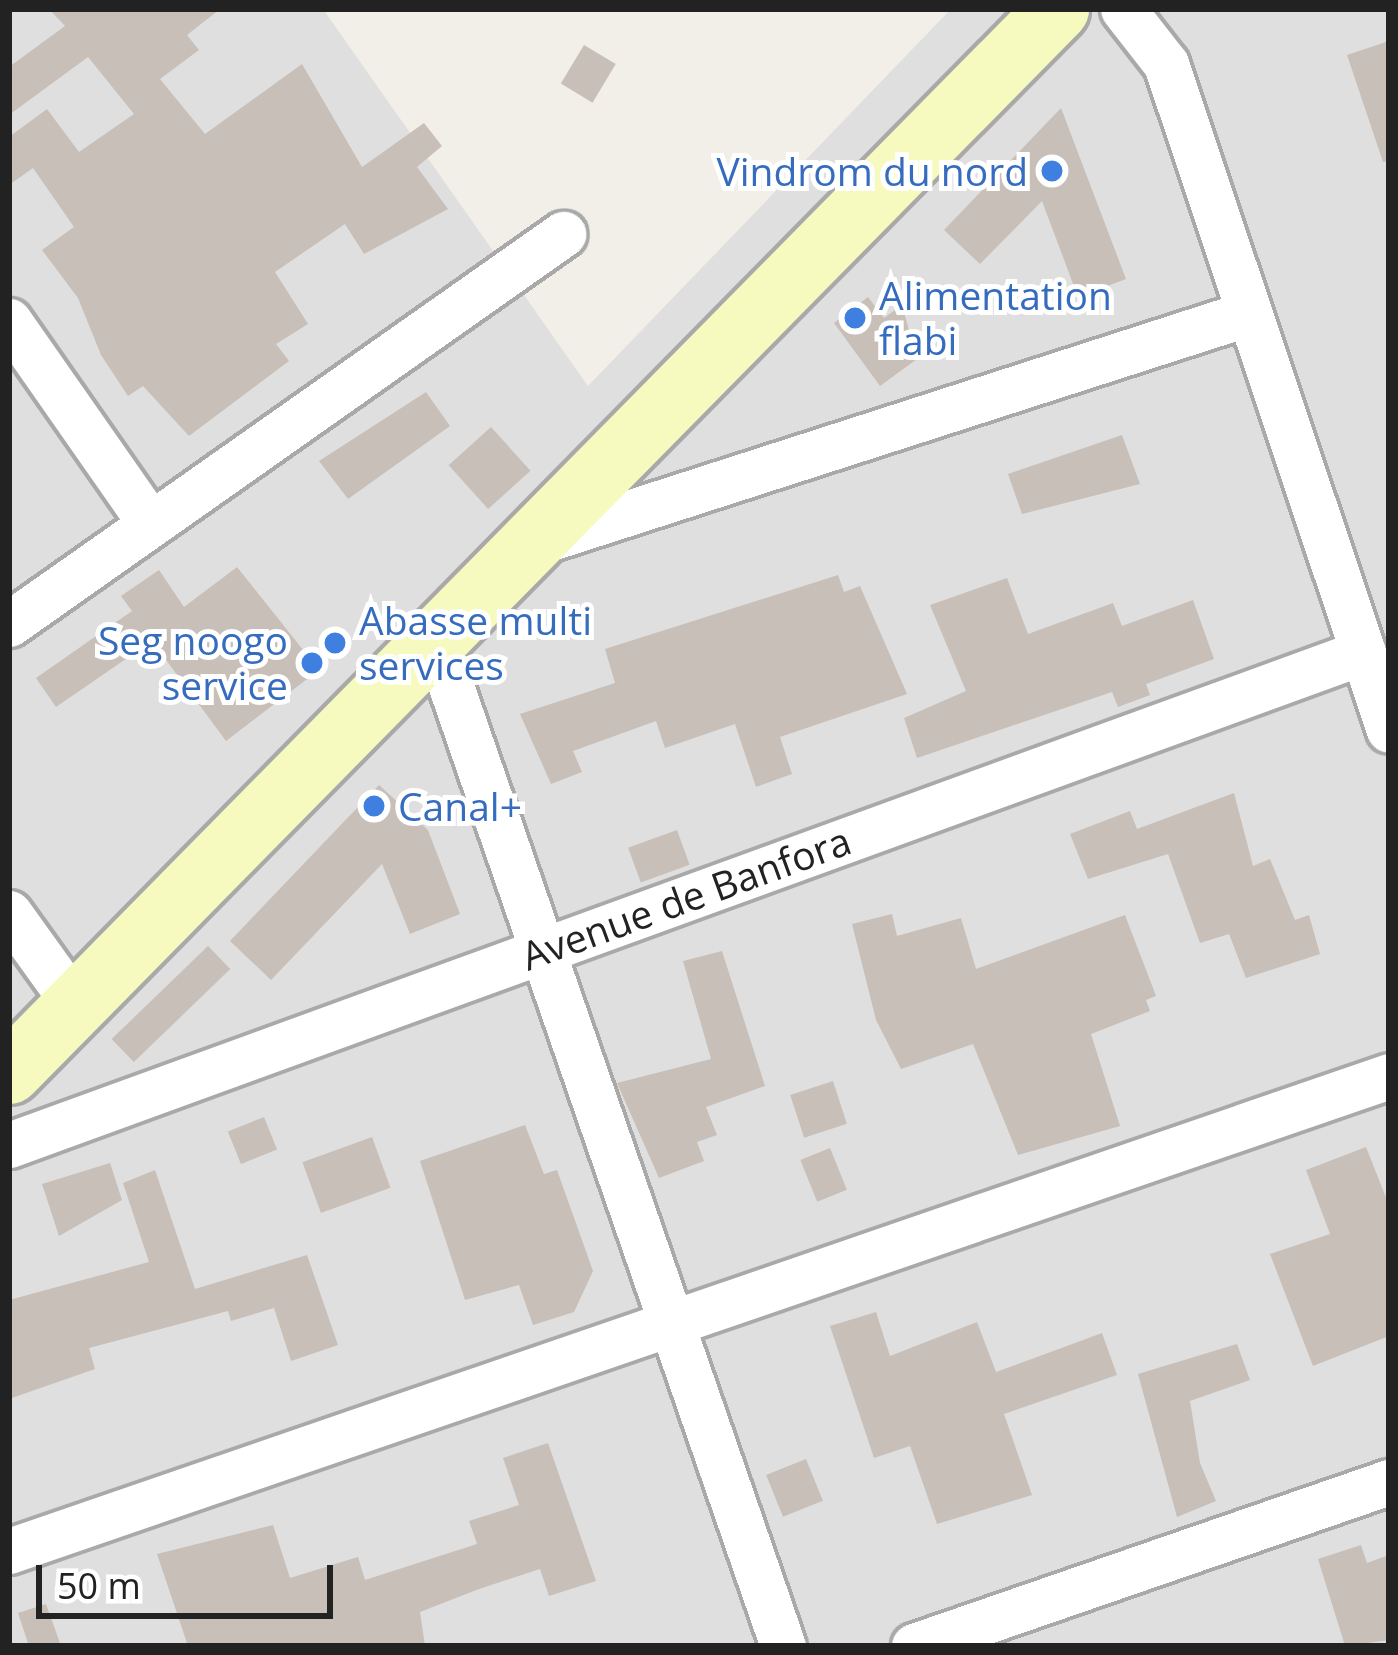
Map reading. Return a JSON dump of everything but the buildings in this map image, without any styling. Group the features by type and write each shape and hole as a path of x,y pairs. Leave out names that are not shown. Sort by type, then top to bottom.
{"main road":[{"path":"9,1072 1057,9"}],"street":[{"path":"1124,9 1166,64 1389,730"},
{"path":"9,624 562,234"},
{"path":"529,545 1249,313"},
{"path":"9,321 149,522"},
{"path":"435,640 783,1646"},
{"name":"Avenue de Banfora","path":"9,1144 1363,652"},
{"path":"9,913 75,1005"},
{"path":"9,1551 1389,1076"},
{"path":"914,1646 1389,1482"}],"shaded area":[{"path":"9,9 323,9 588,386 951,9 1389,9 1389,1646 9,1646"}],"place":[{"name":"Vindrom du nord","path":"1052,171"},
{"name":"Alimentation flabi","path":"855,318"},
{"name":"Abasse multi services","path":"335,643"},
{"name":"Seg noogo service","path":"312,663"},
{"name":"Canal+","path":"374,806"}]}
